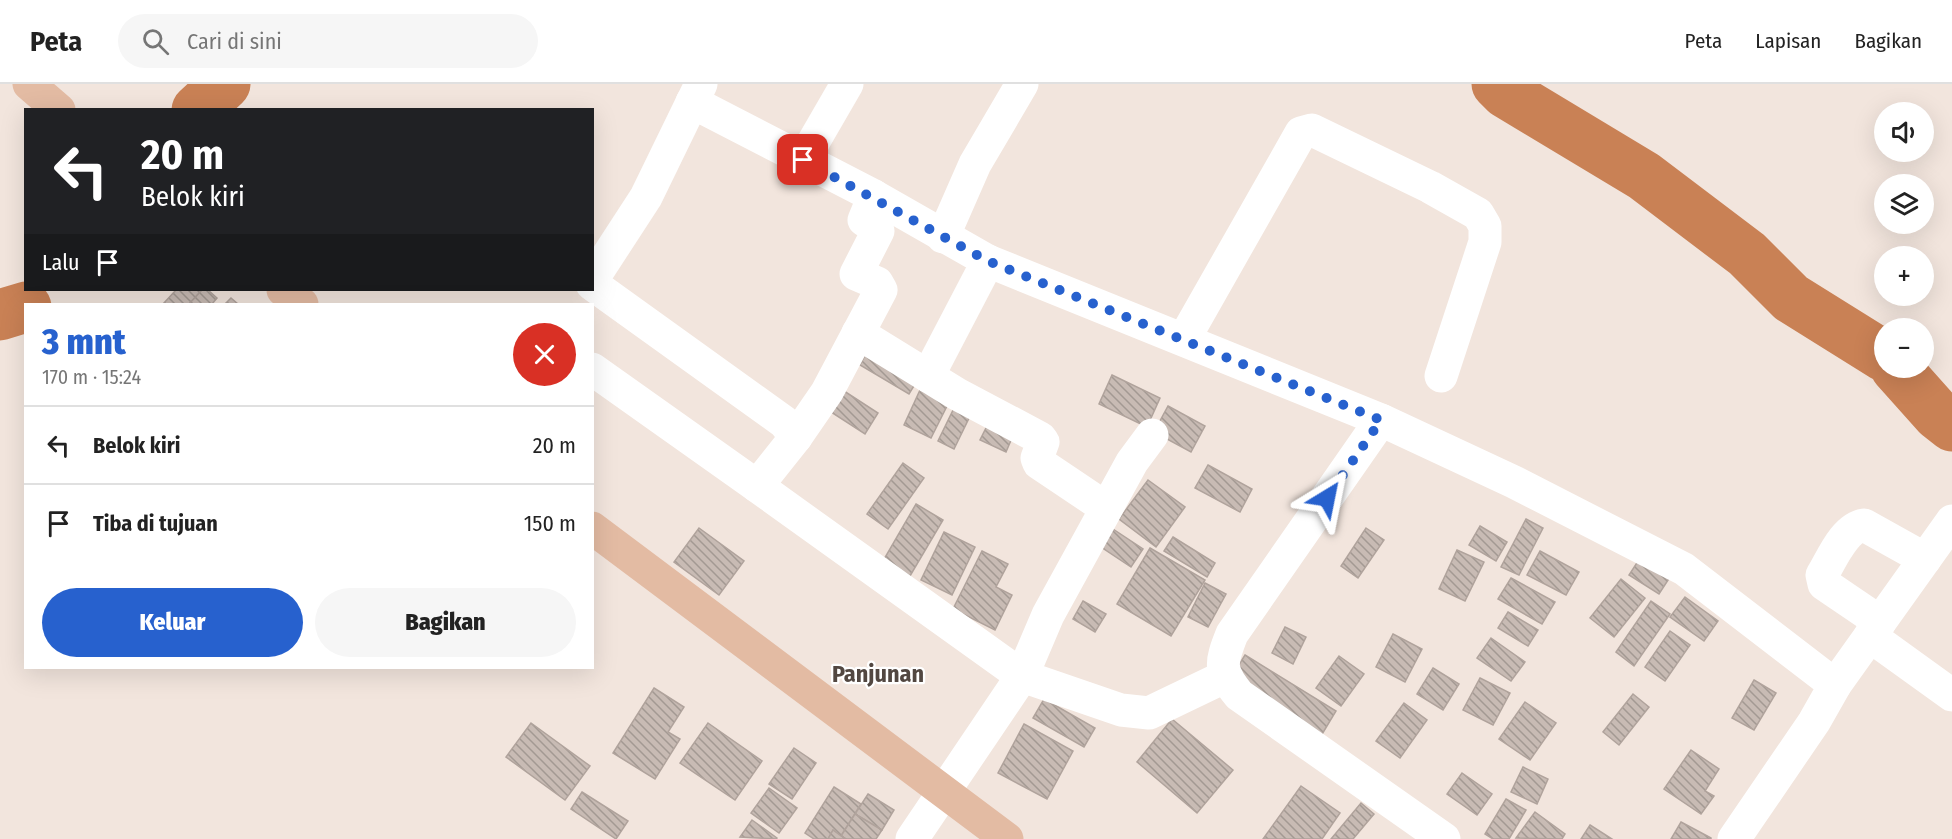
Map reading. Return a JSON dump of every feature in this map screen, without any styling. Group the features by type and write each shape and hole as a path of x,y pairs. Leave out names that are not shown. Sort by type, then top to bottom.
{"main road":[{"path":"29,84 57,108"},
{"path":"284,291 301,303"},
{"path":"594,529 1007,839"}],"street":[{"path":"803,160 847,84"},
{"path":"943,237 975,164 1022,84"},
{"path":"594,279 646,197 697,93 803,160 874,196 988,261 1381,420 1514,482 1684,569 1835,685"},
{"path":"1184,339 1301,133 1312,130 1430,187 1478,214 1485,226 1485,242 1441,376"},
{"path":"757,486 796,437 827,392 881,290 877,283 856,274 878,231 864,220 874,196"},
{"path":"928,376 988,261"},
{"path":"594,283 784,422 796,437"},
{"path":"574,303 584,291"},
{"path":"858,333 928,376 1040,438 1043,442 1037,458 1039,463 1106,508"},
{"path":"594,370 1022,676 1121,710 1149,712 1224,677"},
{"path":"1381,420 1232,634 1224,655 1224,677 1239,695 1444,839"},
{"path":"912,839 1022,676 1048,615 1132,462 1152,435"},
{"path":"1734,839 1814,722 1835,685 1952,521"},
{"path":"1925,559 1864,525 1856,526 1842,542 1822,575 1824,584 1952,694"}],"building":[{"path":"175,291 201,291 190,303 164,303"},
{"path":"201,291 209,291 217,298 213,303 190,303"},
{"path":"231,298 237,303 226,303"},
{"path":"870,346 920,376 909,394 860,365"},
{"path":"1112,375 1160,398 1147,427 1099,404"},
{"path":"920,390 948,404 931,438 904,425"},
{"path":"844,391 878,413 865,434 831,412"},
{"path":"956,404 972,412 954,449 938,441"},
{"path":"1168,406 1205,426 1191,452 1154,432"},
{"path":"990,420 1015,431 1006,452 980,440"},
{"path":"903,463 924,478 888,529 867,514"},
{"path":"1208,465 1252,489 1240,512 1195,488"},
{"path":"1148,480 1185,507 1156,547 1119,519"},
{"path":"916,504 943,520 910,576 883,561"},
{"path":"1526,519 1543,528 1519,575 1501,567"},
{"path":"1480,526 1507,542 1496,561 1469,545"},
{"path":"699,528 744,561 719,595 674,562"},
{"path":"1366,528 1384,540 1358,578 1341,566"},
{"path":"1113,529 1143,549 1131,567 1101,547"},
{"path":"944,532 975,547 952,595 921,580"},
{"path":"1173,537 1215,563 1207,577 1164,551"},
{"path":"1150,548 1205,580 1171,636 1117,604"},
{"path":"1457,550 1484,562 1465,601 1439,589"},
{"path":"982,551 1008,564 996,587 1012,595 995,630 953,609"},
{"path":"1540,551 1579,572 1566,595 1527,575"},
{"path":"1642,555 1672,574 1659,594 1629,575"},
{"path":"1511,578 1555,602 1542,624 1498,599"},
{"path":"1621,579 1645,598 1614,637 1590,618"},
{"path":"1205,583 1226,594 1208,627 1188,617"},
{"path":"1685,597 1718,621 1704,641 1670,617"},
{"path":"1083,601 1106,614 1095,632 1073,619"},
{"path":"1651,601 1670,614 1634,666 1616,652"},
{"path":"1508,612 1538,630 1528,646 1498,628"},
{"path":"1285,627 1306,637 1293,664 1272,653"},
{"path":"1670,631 1690,645 1665,681 1645,667"},
{"path":"1393,634 1422,649 1405,682 1376,667"},
{"path":"1491,638 1525,662 1511,681 1477,658"},
{"path":"1245,655 1336,711 1321,736 1230,679"},
{"path":"1339,656 1364,674 1341,706 1316,688"},
{"path":"1433,668 1459,684 1443,710 1417,694"},
{"path":"1480,678 1510,693 1493,725 1463,710"},
{"path":"1754,680 1776,693 1754,730 1732,718"},
{"path":"654,688 684,707 668,732 680,739 655,779 613,753"},
{"path":"1633,694 1649,707 1619,745 1603,732"},
{"path":"1044,699 1095,728 1084,747 1033,718"},
{"path":"1525,702 1556,723 1530,760 1499,739"},
{"path":"1404,703 1427,720 1400,758 1376,741"},
{"path":"1172,719 1233,770 1197,813 1137,762"},
{"path":"531,723 590,766 565,800 506,757"},
{"path":"708,723 762,761 735,800 680,763"},
{"path":"1024,724 1073,751 1047,799 998,773"},
{"path":"794,748 816,763 792,799 769,784"},
{"path":"1691,750 1719,769 1705,791 1714,796 1701,814 1664,789"},
{"path":"1523,767 1548,779 1537,804 1511,792"},
{"path":"1462,773 1492,794 1477,815 1447,794"},
{"path":"1301,786 1340,813 1322,839 1263,839"},
{"path":"834,787 861,804 841,836 833,830 828,839 814,839 805,833"},
{"path":"769,788 797,808 779,833 751,813"},
{"path":"582,792 628,821 616,839 571,809"},
{"path":"868,794 894,810 882,830 855,814"},
{"path":"1506,799 1526,810 1509,839 1493,839 1485,834"},
{"path":"1361,803 1374,814 1353,839 1331,839"},
{"path":"1535,812 1565,834 1562,839 1516,838"},
{"path":"855,814 882,830 876,839 846,839 841,836"},
{"path":"752,820 777,838 740,837"},
{"path":"1681,822 1711,838 1711,839 1671,839"},
{"path":"1590,825 1612,839 1581,839"},
{"path":"833,830 841,836 846,839 828,839"}],"waterway":[{"path":"199,108 225,84"},
{"path":"1497,84 1506,93 1644,176 1747,254 1791,298 1874,350"},
{"path":"0,315 24,308"},
{"path":"1905,378 1938,415 1952,426"}],"district":[{"name":"Panjunan","path":"878,674"}],"route":[{"path":"803,160 874,196 988,261 1381,420 1327,498"}]}
